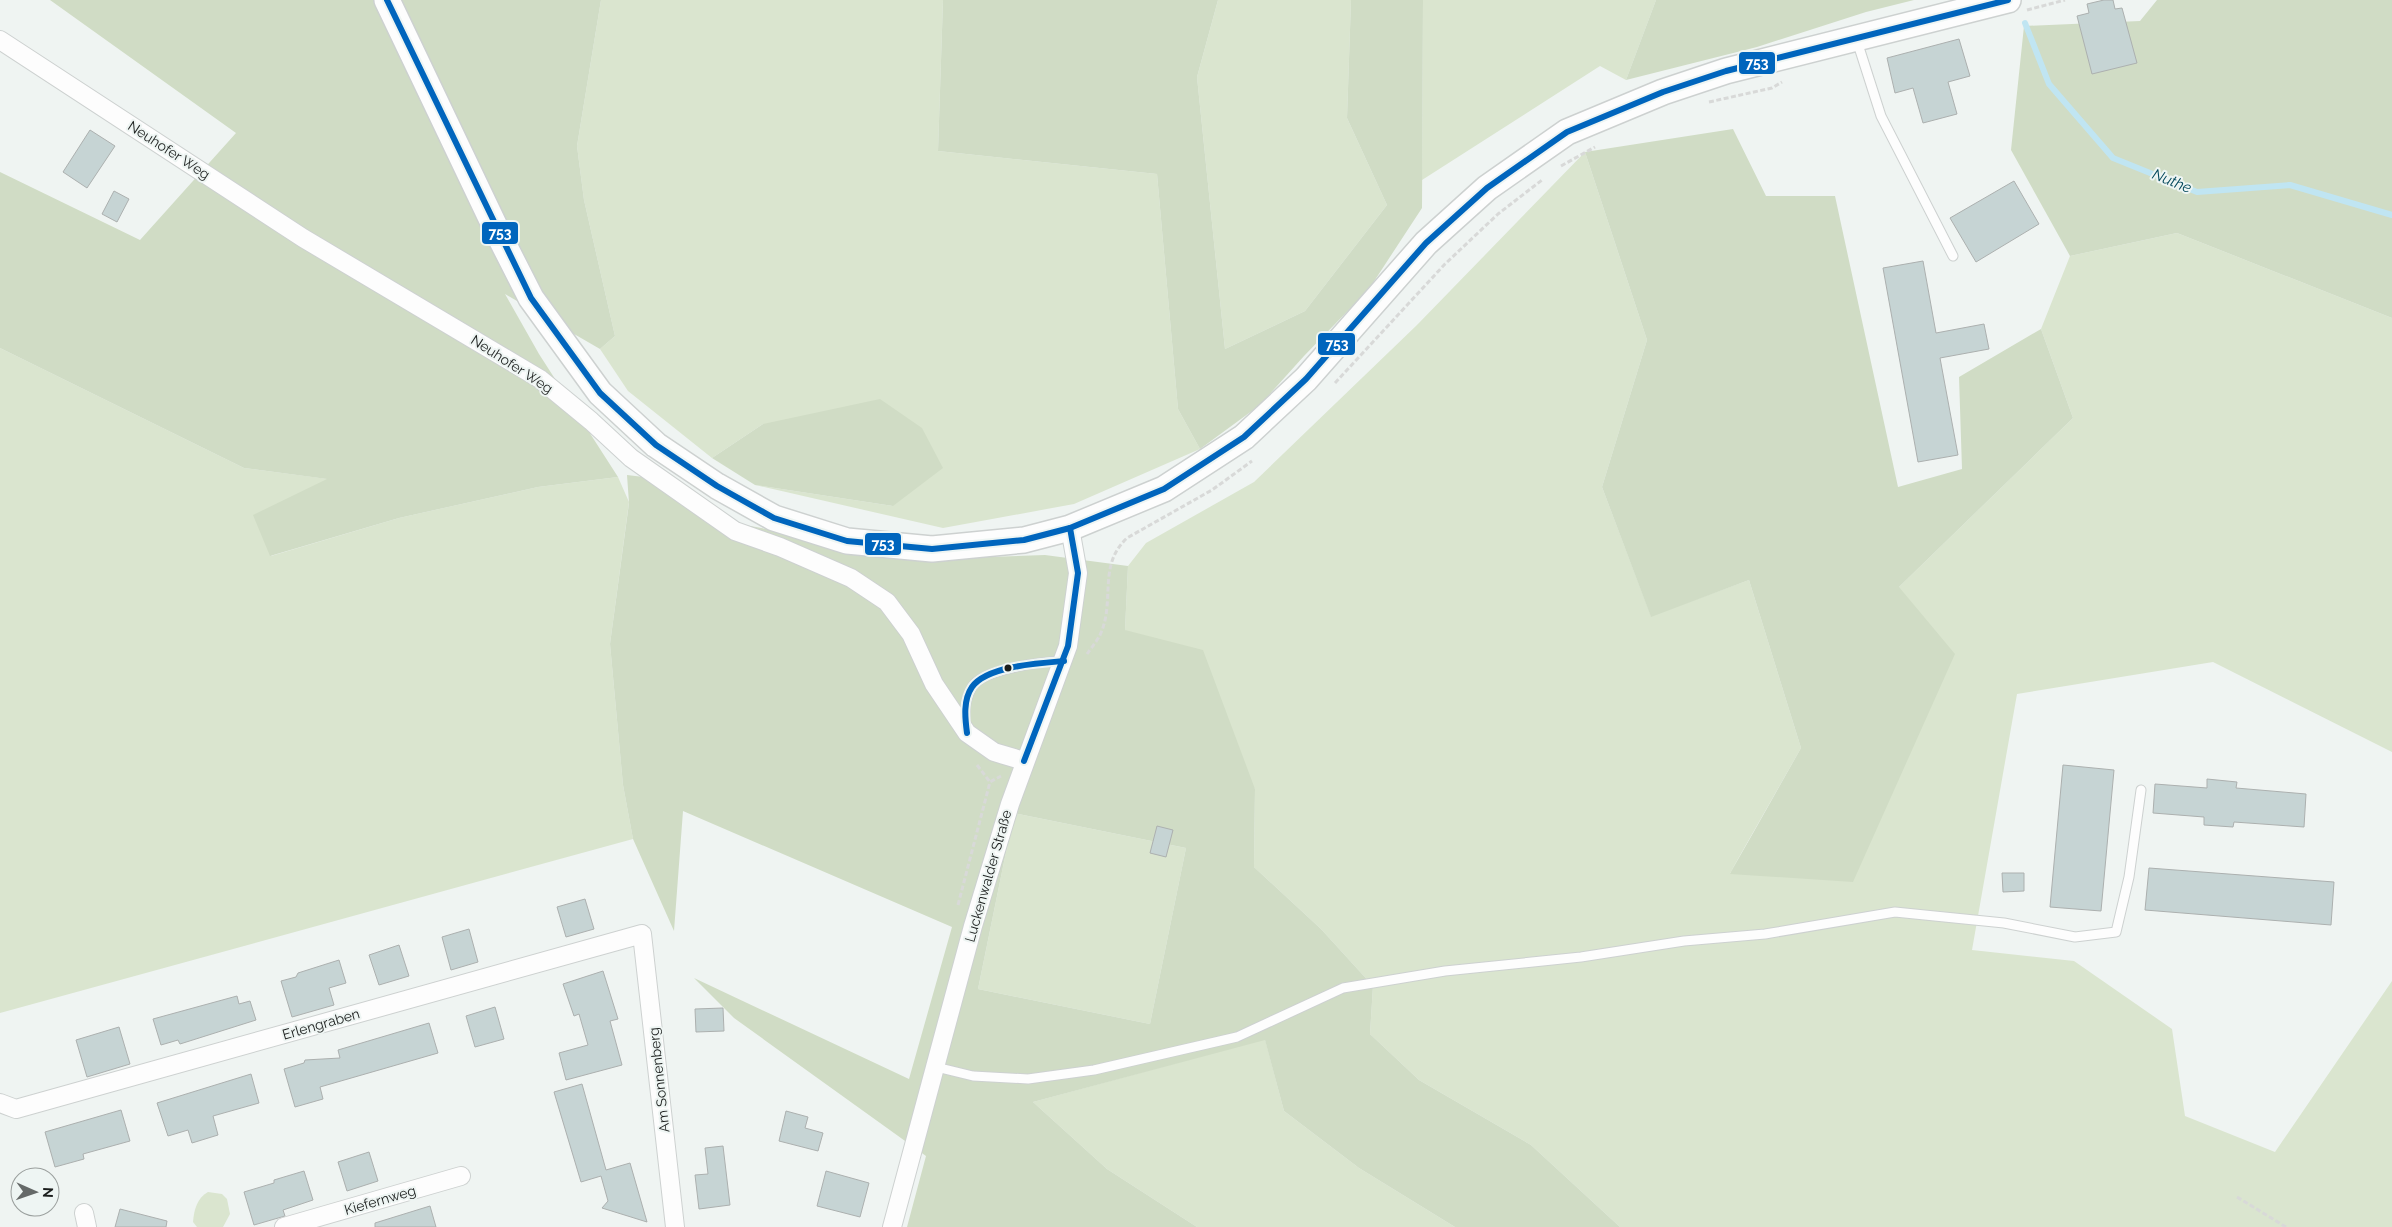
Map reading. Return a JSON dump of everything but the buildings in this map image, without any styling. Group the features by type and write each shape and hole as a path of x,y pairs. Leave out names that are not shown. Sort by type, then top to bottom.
{"main road":[{"path":"388,0 531,298 600,393 656,445 717,486 774,518 847,540 932,548 1024,540 1070,528 1164,489 1244,437 1306,379 1426,243 1487,188 1568,132 1596,118 1663,92 1726,71 2008,0"}],"street":[{"name":"Neuhofer Weg","path":"0,40 303,238 540,379 591,421 631,458 735,531 780,547 851,578 887,602 911,634 934,684 967,733 994,752 1024,761"},
{"name":"Luckenwalder Straße","path":"892,1227 973,926 1024,761 1064,661 1068,646 1078,573 1070,528"},
{"name":"Erlengraben","path":"0,1102 16,1109 642,934"},
{"name":"Am Sonnenberg","path":"642,934 676,1227"},
{"name":"Kiefernweg","path":"294,1226 461,1176"}],"lane":[{"path":"1856,38 1881,116 1953,256"},
{"path":"967,733 964,712 966,700 973,685 993,673 1031,663 1064,661"},
{"path":"936,1067 972,1076 1028,1079 1094,1070 1237,1037 1343,988 1445,971 1580,957 1684,941 1765,934 1895,912 2004,923 2075,937 2116,932 2129,877 2141,790"}],"path":[{"path":"974,760 990,782"},
{"path":"2237,1197 2286,1227"}],"green space":[{"path":"50,0 601,0 577,146 584,200 615,336 600,349 505,294 539,354 618,477 538,487 399,518 270,556 253,515 327,479 244,468 0,348 0,172 140,240 236,133"},
{"path":"601,0 943,0 938,151 1157,174 1178,409 1200,449 1074,504 943,528 755,485 893,506 763,424 712,458 628,391 600,349 615,336 584,200 577,146"},
{"path":"943,0 1218,0 1197,77 1225,349 1305,311 1387,205 1347,118 1351,0 1423,0 1422,208 1369,289 1260,405 1200,449 1178,409 1157,174 938,151"},
{"path":"1218,0 1351,0 1347,118 1387,205 1305,311 1225,349 1197,77"},
{"path":"1423,0 1656,0 1626,80 1600,66 1422,180"},
{"path":"1656,0 1914,0 1866,12 1757,47 1626,80"},
{"path":"2157,0 2392,0 2392,318 2177,233 2070,256 2011,150 2024,26 2140,21"},
{"path":"1733,129 1766,196 1835,196 1898,487 1962,469 1959,377 2041,329 2073,418 1899,587 1955,654 1853,882 1730,874 1801,748 1749,580 1651,617 1602,487 1647,340 1585,152"},
{"path":"1585,152 1647,340 1602,487 1651,616 1749,580 1801,748 1730,873 1899,587 2073,418 2041,329 2070,256 2177,233 2392,318 2392,752 2213,662 2017,694 1972,950 2074,961 2172,1029 2185,1116 2275,1152 2392,981 2392,1227 1620,1227 1531,1145 1419,1080 1370,1034 1373,986 1321,929 1254,867 1255,789 1125,630 1128,566 1146,543 1254,482 1417,325"},
{"path":"0,348 244,468 328,479 271,556 399,518 538,487 618,477 629,502 610,644 623,785 633,839 0,1013"},
{"path":"880,399 922,428 943,468 893,506 755,485 712,458 763,424"},
{"path":"627,475 660,479 707,518 929,559 1045,555 1128,566 1125,630 1203,650 1255,789 1254,867 1321,929 1373,986 1370,1034 1419,1080 1531,1145 1620,1227 1455,1227 1359,1168 1284,1111 1265,1040 1033,1102 1107,1169 1197,1227 907,1227 926,1156 734,1018 694,978 909,1079 952,927 683,811 674,931 633,839 623,785 610,644 629,503","holes":["1014,813 1186,848 1150,1024 978,989"]},
{"path":"1014,813 1186,848 1150,1024 978,989"},
{"path":"1265,1039 1284,1111 1359,1168 1455,1227 1197,1227 1107,1169 1033,1102"},
{"path":"208,1192 222,1194 227,1199 230,1214 223,1227 197,1227 193,1222 197,1205"}],"waterway":[{"name":"Nuthe","path":"2025,23 2049,84 2113,158 2197,192 2290,185 2392,215"}],"transit line":[{"name":"753","path":"387,0 531,298 600,393 656,445 717,486 774,518 847,541 932,549 1024,540 1070,528 1164,489 1244,437 1306,379 1426,243 1487,188 1567,132 1663,92 1726,71 2008,0"},
{"name":"753","path":"1024,761 1068,646 1078,573 1070,528"},
{"name":"753","path":"967,733 965,715 967,698 972,687 979,680 1001,670 1064,661"}]}
